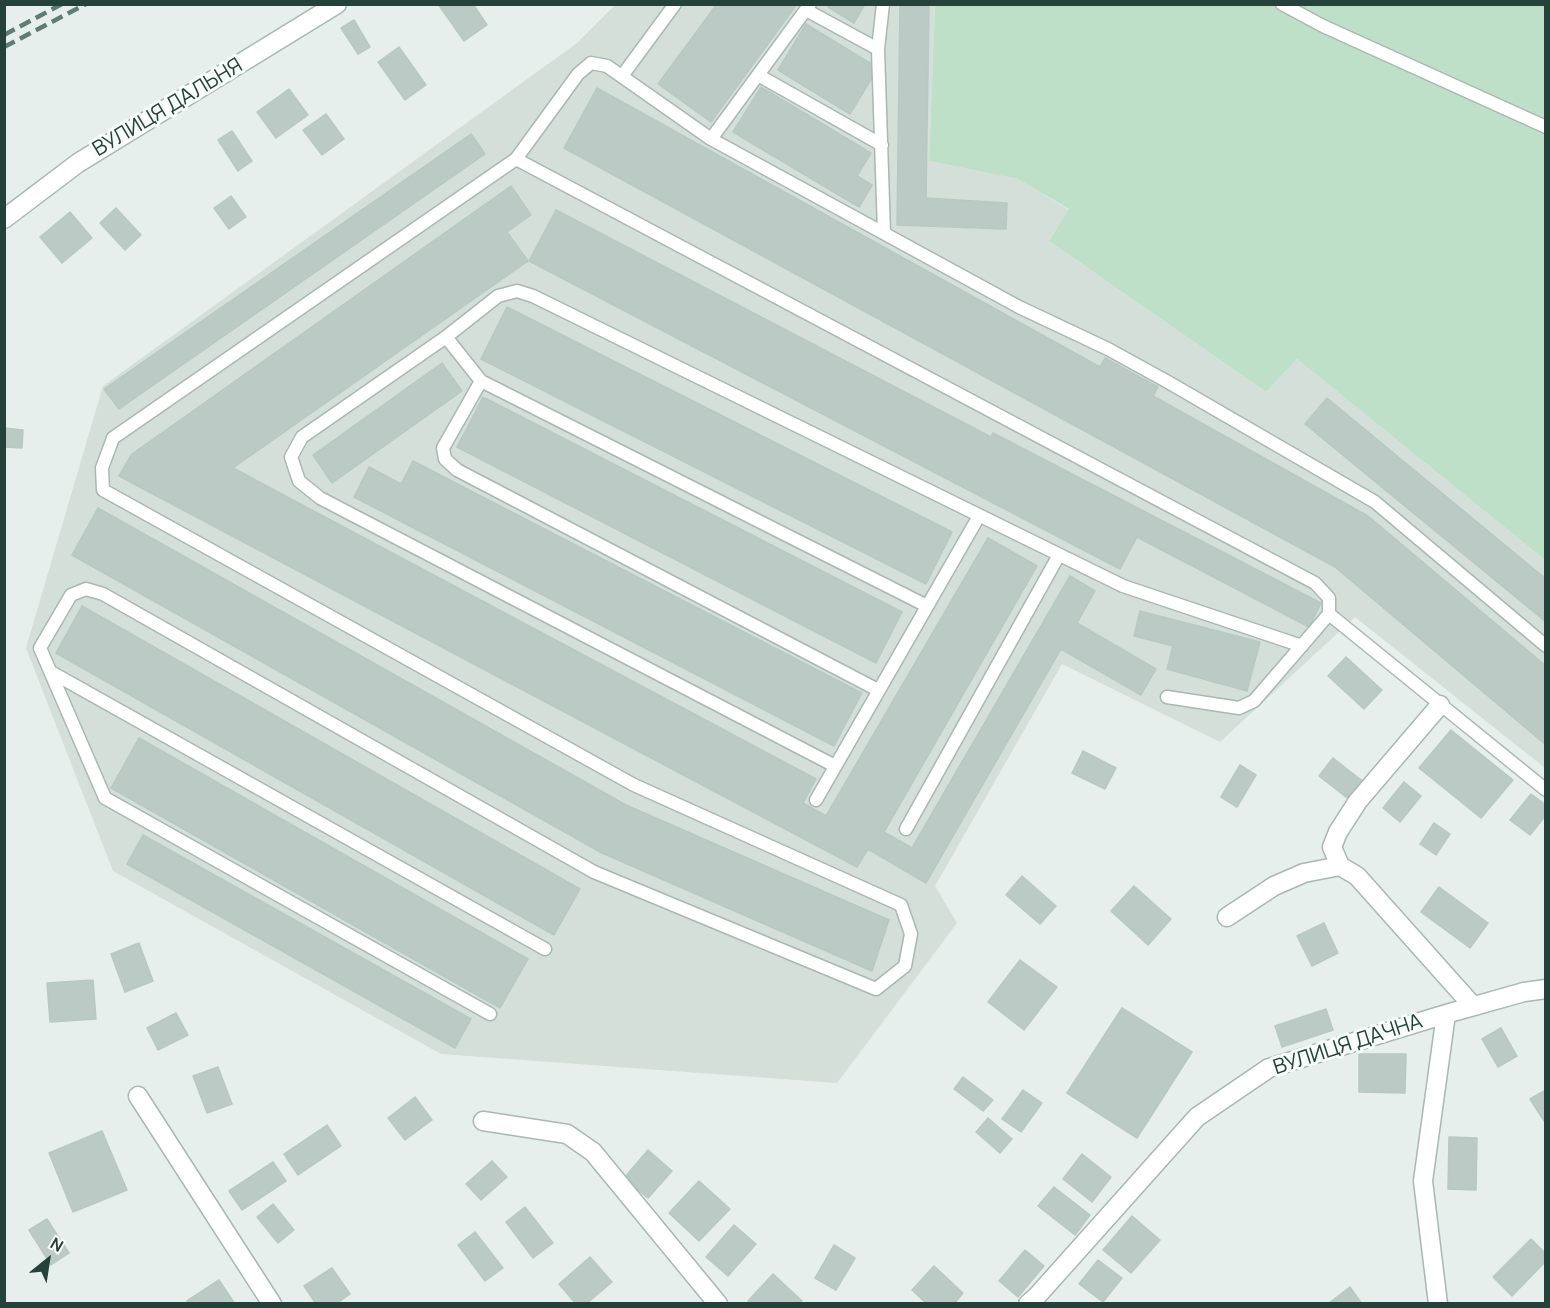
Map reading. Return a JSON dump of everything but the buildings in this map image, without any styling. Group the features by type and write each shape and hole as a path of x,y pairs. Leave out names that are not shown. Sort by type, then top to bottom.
{"street":[{"name":"ВУЛИЦЯ ДАЛЬНЯ","path":"4,219 78,163 337,4"},
{"path":"1440,705 1358,801 1338,832 1332,847 1340,866 1357,876 1473,1006"},
{"path":"1227,917 1274,886 1304,873 1340,866"},
{"name":"ВУЛИЦЯ ДАЧНА","path":"1028,1304 1197,1117 1269,1068 1473,1006 1524,992 1545,989"},
{"path":"1438,1304 1423,1181 1446,1014"},
{"path":"138,1096 272,1304"},
{"path":"483,1121 567,1134 593,1152 718,1304"}],"lane":[{"path":"622,76 675,4"},
{"path":"883,4 878,49 884,233"},
{"path":"1282,4 1323,26 1545,127"},
{"path":"711,139 808,7 878,49"},
{"path":"490,1014 105,798 40,648 71,595 86,589 103,594 594,872 876,989 905,966 911,934 901,904 634,785 103,490 102,468 113,438 516,159 578,74 591,63 607,66 711,139 1019,307 1168,382 1375,502 1545,646"},
{"path":"758,75 882,144"},
{"path":"516,159 1315,583 1329,598 1329,614 1254,701 1239,708 1167,697"},
{"path":"835,766 320,498 299,481 291,457 302,437 446,337 498,296 517,291 533,296 1124,586 1302,646"},
{"path":"446,337 481,381 927,606"},
{"path":"481,381 443,448 445,459 457,470 879,690"},
{"path":"816,800 979,516"},
{"path":"906,830 1059,555"},
{"path":"1329,614 1545,790"},
{"path":"51,672 545,949"}],"shaded area":[{"path":"615,5 935,5 929,161 1019,179 1069,210 1049,241 1266,392 1297,359 1545,560 1545,768 1355,617 1220,742 1062,664 935,886 957,923 837,1083 441,1054 113,871 26,648 103,386 577,43"}],"green space":[{"path":"935,5 1545,5 1545,560 1297,359 1266,392 1049,241 1069,209 1018,179 929,161"}],"railway":[{"path":"4,35 62,4"},
{"path":"4,47 86,4"}]}
